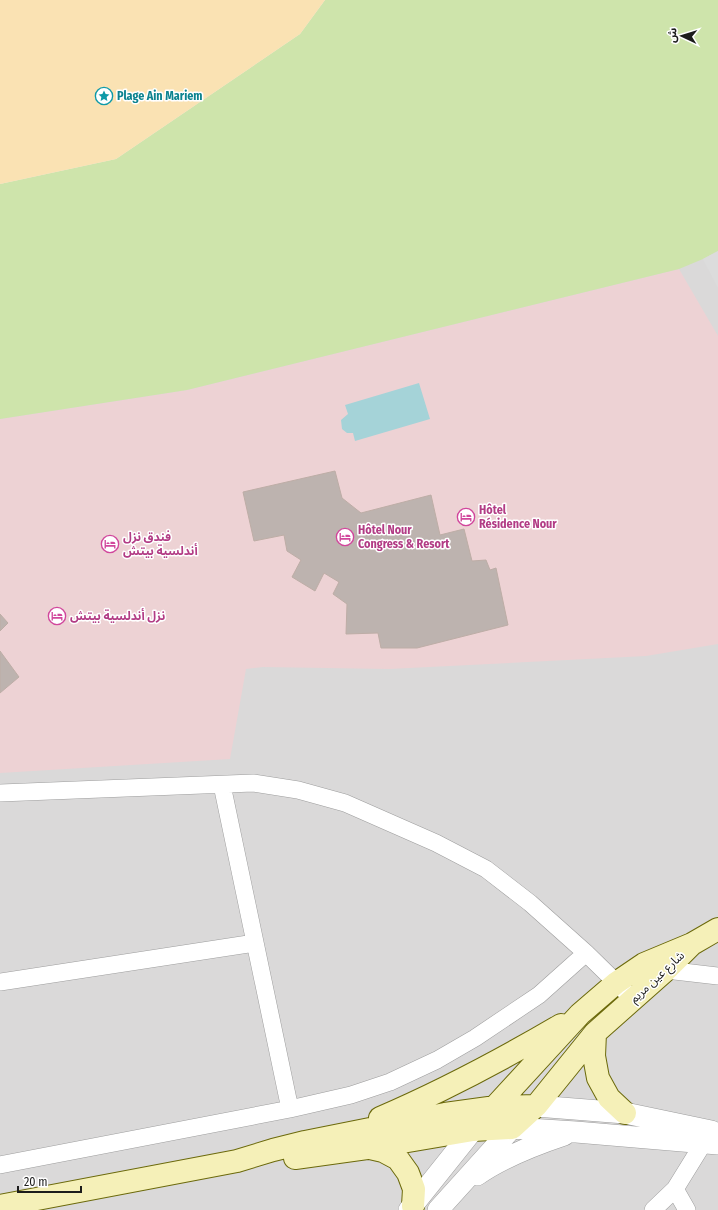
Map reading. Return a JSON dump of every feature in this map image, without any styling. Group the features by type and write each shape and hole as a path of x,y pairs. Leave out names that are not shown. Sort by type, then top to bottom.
{"main road":[{"path":"692,944 718,929"},
{"name":"شارع عين مريم","path":"473,1130 496,1107 580,1014 616,983 644,964 692,944"},
{"name":"شارع عين مريم","path":"512,1128 536,1106 595,1033 666,970 692,944"},
{"path":"338,1136 400,1110 461,1080 580,1014"},
{"path":"595,1033 594,1056 598,1078 609,1098 625,1113"},
{"path":"0,1206 236,1161 273,1150 446,1114 496,1107 536,1106"},
{"path":"236,1161 280,1160 367,1148 473,1130 512,1128"},
{"path":"367,1148 383,1151 398,1159 408,1173 414,1189 411,1208"}],"street":[{"path":"0,793 253,783 298,790 345,803 410,831 486,869 530,903 586,953 633,999"},
{"path":"222,785 290,1109"},
{"path":"0,982 255,943"},
{"path":"0,1165 290,1109 351,1095 390,1082 437,1060 475,1038 539,995 586,953"},
{"path":"644,964 666,970 718,976"},
{"path":"536,1106 625,1113 713,1138"},
{"path":"512,1128 713,1138"},
{"name":"شارع عين مريم","path":"438,1210 512,1128"},
{"name":"شارع عين مريم","path":"411,1208 473,1130"},
{"path":"455,1190 483,1171 512,1155 544,1142 576,1132"},
{"path":"653,1210 676,1189 713,1138"},
{"path":"676,1189 687,1210"}],"shaded area":[{"path":"718,213 718,1210 0,1210 0,394"},
{"path":"718,251 718,288 703,259"},
{"name":"Hôtel Résidence Nour","path":"679,269 718,336 718,644 646,656 389,669 263,667 246,669 230,759 0,773 0,419 187,390"}],"green space":[{"path":"325,0 718,0 718,251 679,269 187,390 0,419 0,184 116,159 300,34"}],"sand":[{"name":"Plage Ain Mariem","path":"0,0 325,0 300,34 116,159 0,184"}],"water":[{"path":"419,383 430,419 355,441 353,433 347,433 342,429 341,420 348,414 345,405"}],"building":[{"path":"335,471 342,498 361,513 431,495 440,535 464,529 472,561 486,560 490,570 496,568 508,625 417,648 381,648 378,633 346,634 347,604 333,594 339,582 324,573 315,591 292,577 301,560 287,551 284,535 254,541 243,492"},
{"path":"0,614 8,623 0,631"},
{"path":"0,651 19,677 0,693"}],"place":[{"name":"Plage Ain Mariem","path":"104,96"},
{"name":"Hôtel Résidence Nour","path":"466,517"},
{"name":"Hôtel Nour Congress & Resort","path":"345,537"},
{"name":"فندق نزل أندلسية بيتش","path":"110,544"},
{"name":"نزل أندلسية بيتش","path":"57,616"}]}
